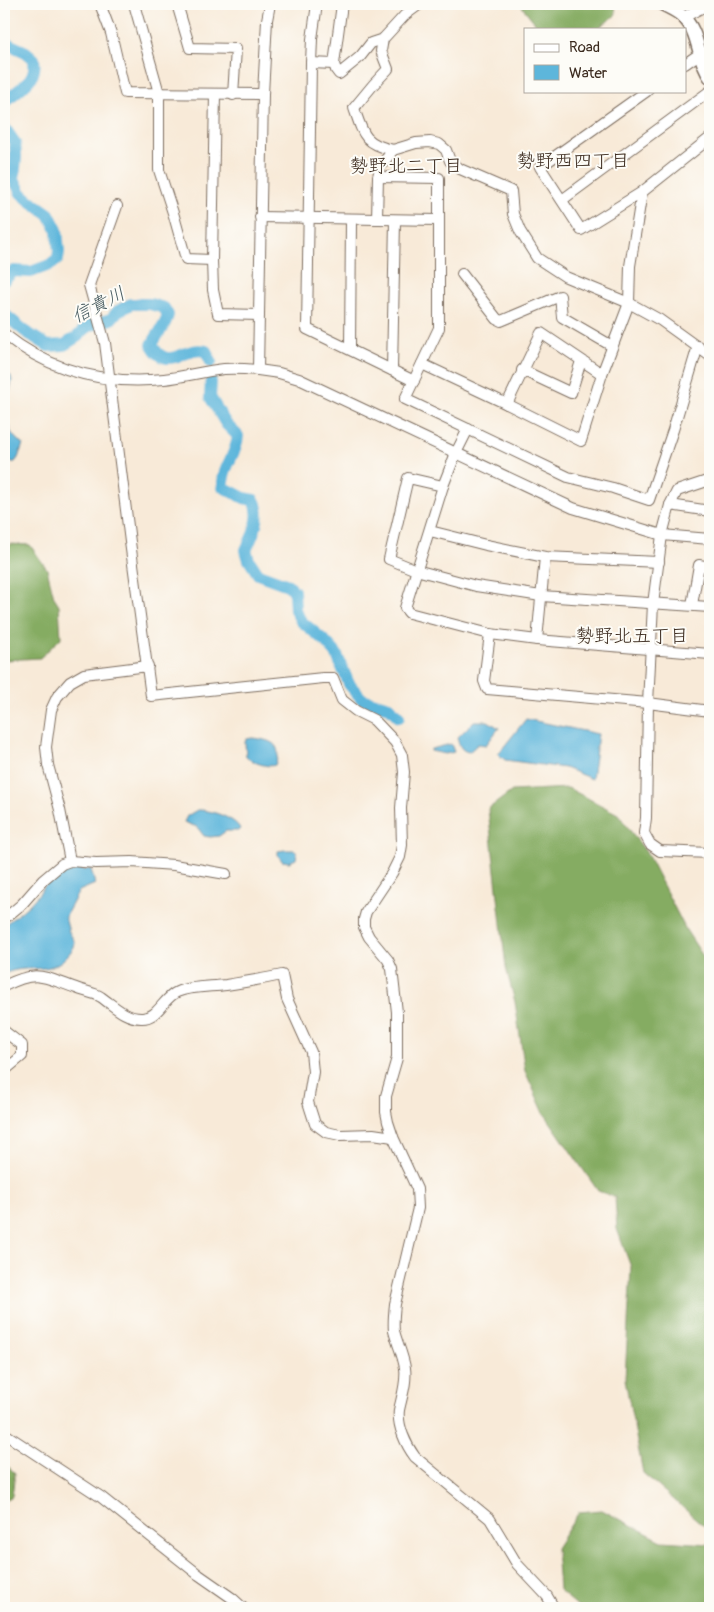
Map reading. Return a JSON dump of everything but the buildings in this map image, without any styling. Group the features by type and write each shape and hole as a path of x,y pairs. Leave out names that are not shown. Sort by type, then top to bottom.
{"main road":[{"path":"662,4 684,17 705,53 707,73 710,77"}],"street":[{"path":"100,4 113,40 125,93 263,94"},
{"path":"134,4 159,93 159,170 186,259 212,260"},
{"path":"177,4 190,48 236,49 233,94"},
{"path":"258,370 263,94 267,20 270,4"},
{"path":"317,4 311,63 307,329 414,380"},
{"path":"342,4 334,64 340,74 360,57 371,43 384,39"},
{"path":"420,4 405,15 384,39 381,51 388,69 354,108 366,137 376,146 393,150 416,143 430,142 439,144 446,150 450,161 460,170 511,191 513,214 520,231 537,258 566,277 629,303 660,320 710,356"},
{"path":"684,17 708,4"},
{"path":"686,63 705,53"},
{"path":"311,63 334,64"},
{"path":"562,200 710,91"},
{"path":"646,92 540,167 581,230 642,192 710,138"},
{"path":"215,94 212,260 218,314 259,315"},
{"path":"377,219 380,167 393,150"},
{"path":"378,177 439,178 439,328 405,399 568,477 613,488 649,500 674,430 698,346"},
{"path":"422,364 581,441 602,374 629,303 630,266 642,192"},
{"path":"117,206 89,285 105,342 151,696 333,678 342,700 356,711 374,720 395,742 402,755 404,772 400,857 392,873 366,912 364,919 364,927 369,937 388,960 392,969 396,1012 396,1058 386,1096 388,1122 417,1189 418,1208 393,1316 394,1330 405,1367 406,1378 399,1413 401,1428 415,1457 490,1519 517,1564 547,1596 554,1608"},
{"path":"260,217 395,221 438,220"},
{"path":"350,349 352,220"},
{"path":"392,370 395,221"},
{"path":"462,274 497,319 501,320 560,296 562,317 612,346"},
{"path":"507,404 541,333 602,374"},
{"path":"4,334 15,343 38,356 66,369 88,376 109,379 164,379 226,369 279,373 299,379 573,508 662,535 710,539"},
{"path":"522,370 571,393 581,361"},
{"path":"468,429 443,486 416,570 405,608 406,611 490,634 537,640 710,654"},
{"path":"443,486 408,478 389,559 416,570 476,586 541,596 710,607"},
{"path":"710,480 677,491 670,505 662,535 653,604 644,833 650,844 660,851 710,853"},
{"path":"670,505 710,511"},
{"path":"430,531 486,545 545,556 659,562"},
{"path":"537,640 545,556"},
{"path":"692,605 699,565 710,567"},
{"path":"490,634 484,681 487,689 648,703 710,711"},
{"path":"70,861 60,810 48,765 46,747 51,710 57,697 70,682 84,674 148,666"},
{"path":"4,919 22,904 43,880 62,864 70,861 166,864 226,874"},
{"path":"4,986 32,975 46,976 80,990 90,991 100,996 119,1011 142,1019 156,1012 175,993 282,975 287,999 311,1052 313,1072 308,1102 314,1124 326,1132 340,1135 373,1134 393,1137"},
{"path":"4,1031 22,1045 22,1056 4,1071"},
{"path":"5,1434 101,1496 199,1576 232,1598 243,1608"}],"green space":[{"path":"520,4 615,4 616,15 598,28 539,28"},
{"path":"9,544 30,545 47,569 54,597 59,605 61,638 40,658 4,660 4,553"},
{"path":"568,788 618,814 646,852 686,930 710,967 710,1531 643,1473 625,1379 631,1267 617,1229 615,1197 598,1191 544,1113 525,1071 515,1002 506,968 488,809 512,791"},
{"path":"4,1463 15,1473 12,1496 4,1500"},
{"path":"602,1510 662,1541 710,1544 710,1608 580,1608 559,1590 556,1548 579,1512"}],"water":[{"path":"4,372 11,376 12,381 7,408 8,424 11,432 23,444 15,462 4,463"},
{"path":"526,719 598,734 592,779 565,768 505,760 498,754"},
{"path":"474,721 488,721 499,728 486,745 478,744 469,752 462,749 457,738"},
{"path":"252,738 274,744 278,752 275,765 260,764 246,757 245,742 247,739"},
{"path":"451,744 454,752 445,754 431,751 431,749"},
{"path":"197,810 208,811 228,818 240,829 238,831 226,831 219,836 204,836 197,827 184,822 187,816"},
{"path":"295,850 297,852 296,859 289,862 282,861 278,851"},
{"path":"69,867 84,870 91,869 95,884 79,891 65,917 69,932 75,942 73,948 68,955 53,966 22,969 4,974 4,925 29,905 51,878"}],"waterway":[{"name":"信貴川","path":"4,42 26,52 34,59 33,73 30,79 4,103"},
{"name":"信貴川","path":"4,127 15,143 14,179 21,193 49,214 57,230 59,251 58,259 52,264 31,272 14,271 4,280"},
{"name":"信貴川","path":"4,314 26,332 48,346 64,345 77,337 88,326 111,319 118,311 131,304 150,304 164,308 168,315 152,345 158,353 170,358 198,350 206,351 211,362"},
{"name":"信貴川","path":"211,382 210,397 226,424 238,436 235,450 225,473 223,487 244,498 254,500 257,506 256,525 246,550 249,560 258,574 288,585 294,591 295,610 301,621 336,653 349,684 362,699 389,707 399,717"}],"district":[{"name":"勢野西四丁目","path":"573,160"},
{"name":"勢野北二丁目","path":"406,165"},
{"name":"勢野北五丁目","path":"632,635"}]}
